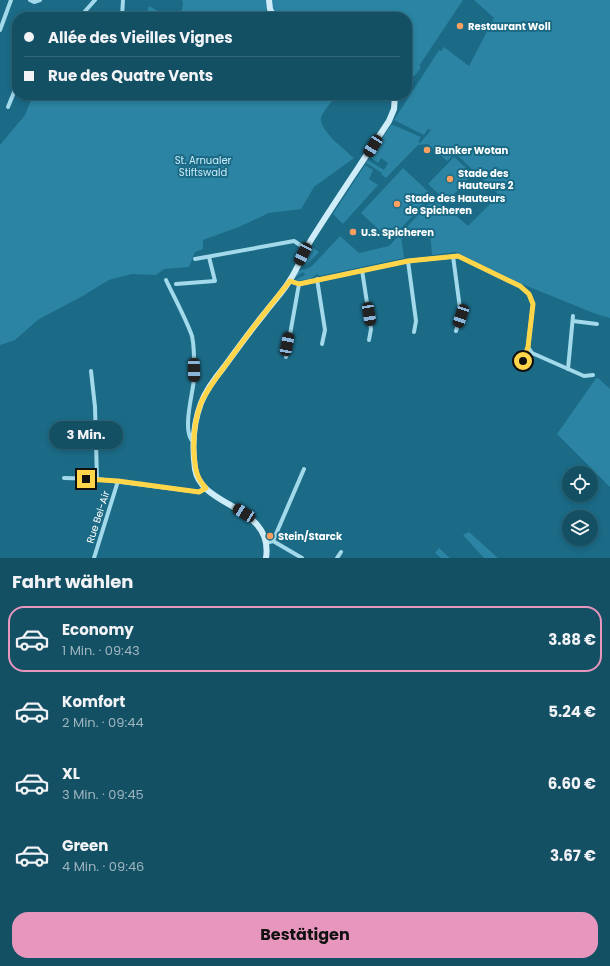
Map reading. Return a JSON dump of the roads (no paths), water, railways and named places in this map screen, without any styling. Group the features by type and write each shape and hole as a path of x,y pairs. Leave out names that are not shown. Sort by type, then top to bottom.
{"street":[{"path":"0,30 11,0"},
{"path":"30,0 34,2 40,0"},
{"path":"85,12 96,0"},
{"path":"122,12 123,0"},
{"path":"269,0 272,12"},
{"path":"8,108 12,98"},
{"path":"266,558 266,543 263,534 254,521 212,493 198,478 195,470 194,443 196,418 212,383 248,333 290,281 305,251 389,121 394,109 395,100"},
{"path":"195,259 294,241 305,251"},
{"path":"453,256 461,316 456,331"},
{"path":"290,281 299,284 408,261 458,256 520,286 529,294 533,304 528,347 523,361 518,364"},
{"path":"176,284 215,281 209,257"},
{"path":"408,261 416,321 414,332"},
{"path":"362,270 371,329 369,340"},
{"path":"166,280 192,336 194,380 188,419 189,434 194,443"},
{"path":"317,280 325,328 322,344"},
{"path":"286,357 299,284"},
{"path":"568,368 573,316"},
{"path":"572,321 597,324"},
{"path":"528,347 532,353 584,376 593,375"},
{"path":"91,371 96,414 97,479"},
{"path":"274,541 304,469"},
{"path":"64,478 118,481 199,492 206,488"},
{"name":"Rue Bel-Air","path":"94,558 118,481"},
{"path":"266,543 274,541 302,558"},
{"path":"337,558 341,552"}],"place":[{"name":"Restaurant Woll","path":"460,26"},
{"name":"Bunker Wotan","path":"427,150"},
{"name":"Stade des Hauteurs 2","path":"450,179"},
{"name":"Stade des Hauteurs de Spicheren","path":"397,204"},
{"name":"U.S. Spicheren","path":"353,232"},
{"name":"Stein/Starck","path":"270,536"}],"park label":[{"name":"St. Arnualer Stiftswald","path":"203,166"}]}
